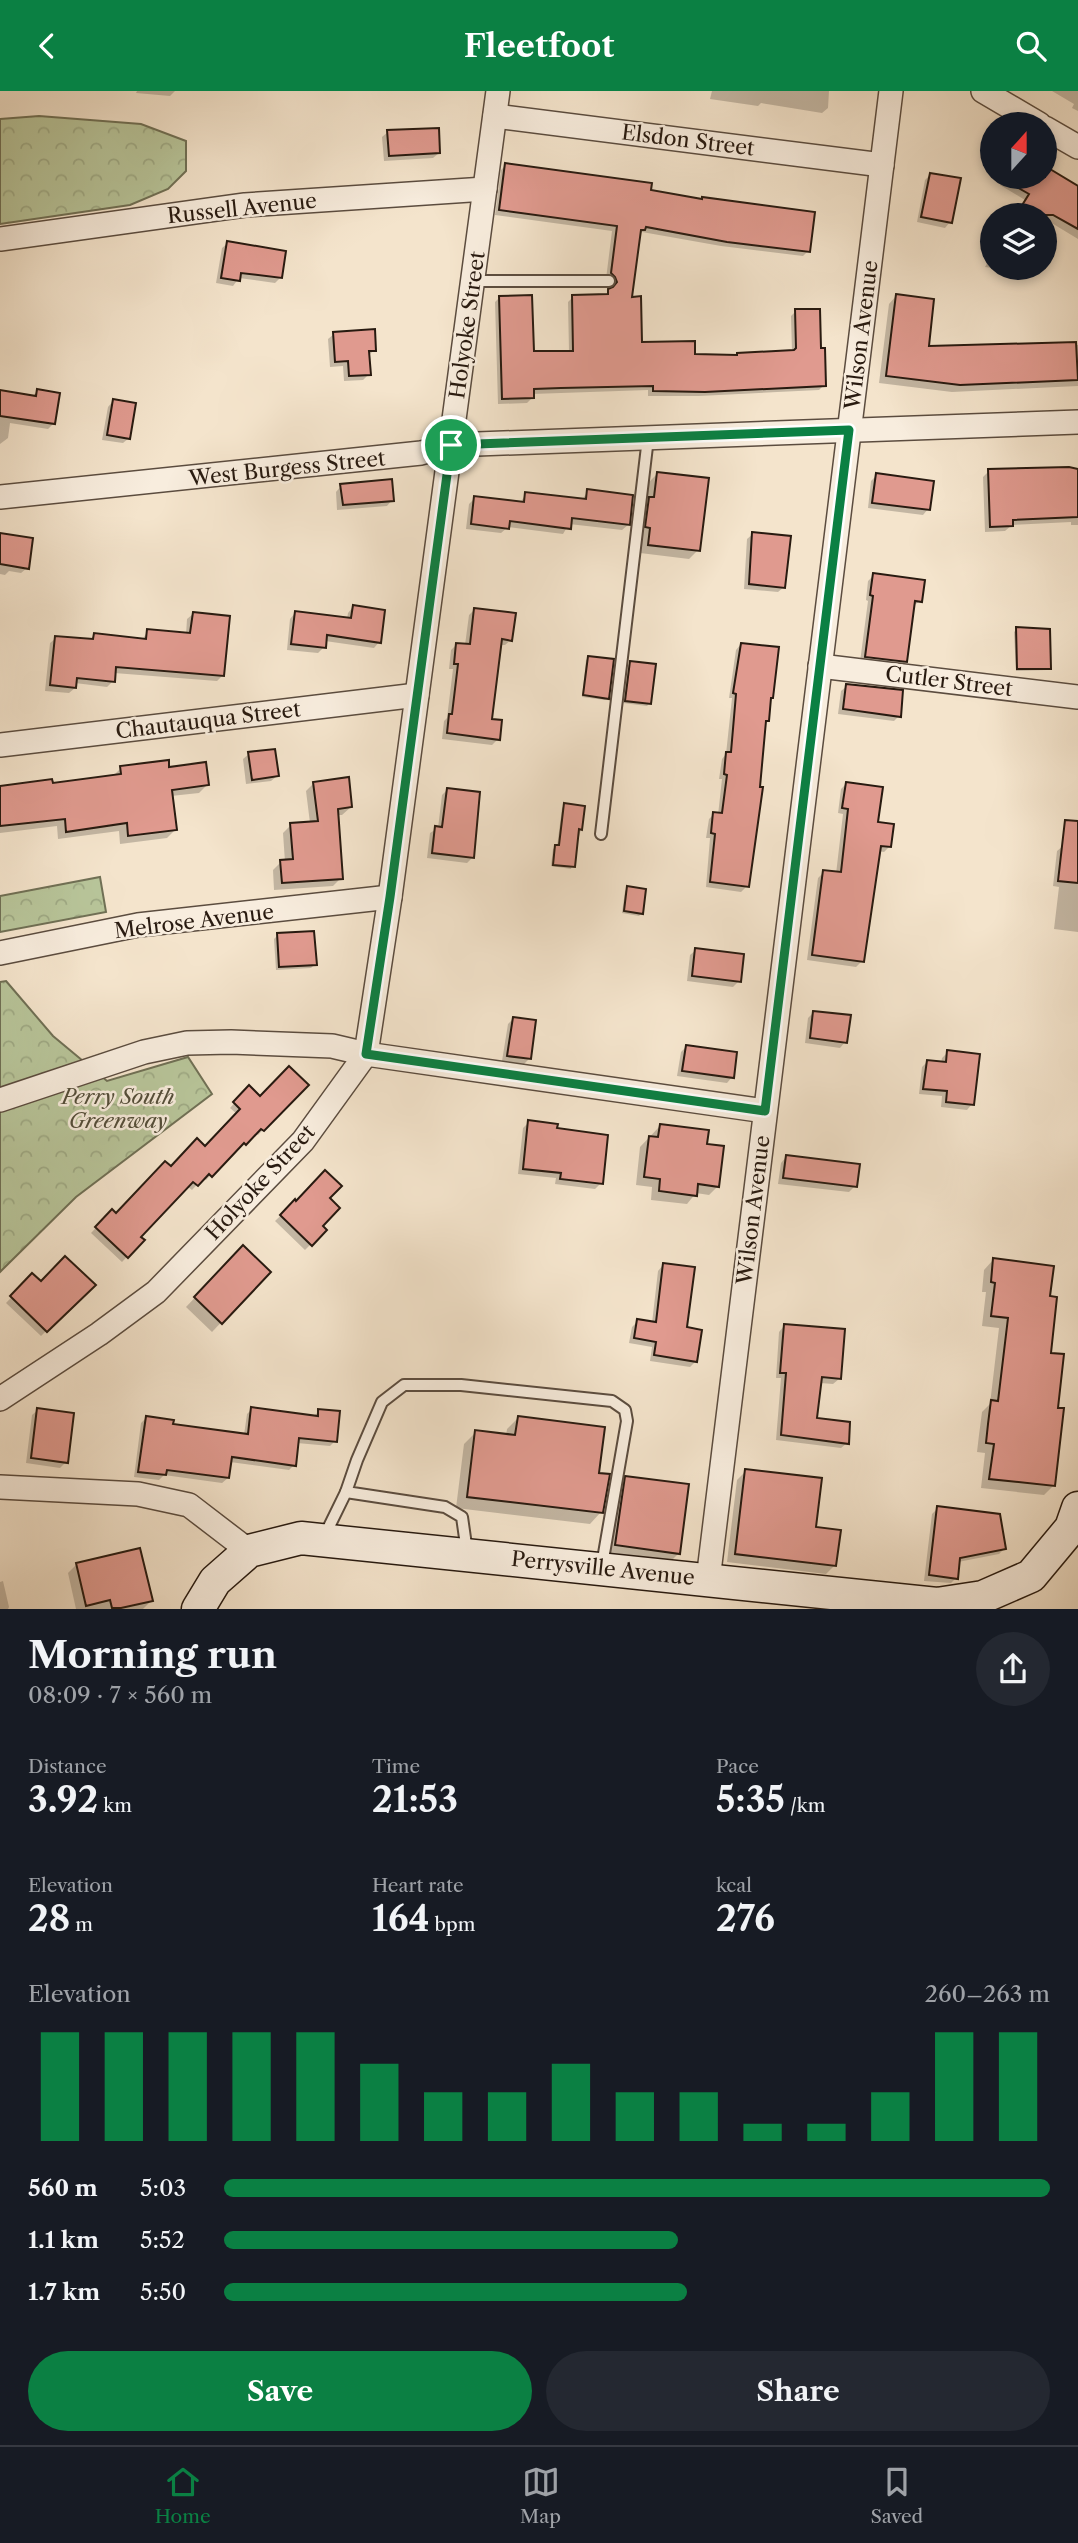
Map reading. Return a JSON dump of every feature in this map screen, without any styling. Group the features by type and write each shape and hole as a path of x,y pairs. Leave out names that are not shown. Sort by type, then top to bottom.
{"street":[{"name":"Holyoke Street","path":"0,1399 99,1334 156,1292 303,1141 366,1054 390,897 498,91"},
{"name":"Wilson Avenue","path":"708,1580 891,91"},
{"path":"983,91 1019,112"},
{"name":"Elsdon Street","path":"495,116 882,165"},
{"path":"1057,135 1078,147"},
{"name":"Russell Avenue","path":"0,239 245,205 485,189"},
{"name":"West Burgess Street","path":"0,497 421,453 451,445 1078,422"},
{"name":"Cutler Street","path":"820,666 1078,697"},
{"name":"Chautauqua Street","path":"0,745 417,695"},
{"name":"Melrose Avenue","path":"0,953 138,925 390,897"},
{"path":"0,1100 144,1052 187,1043 231,1042 332,1046 366,1054 765,1111"},
{"path":"0,1487 138,1494 189,1505 249,1551"},
{"name":"Perrysville Avenue","path":"198,1608 215,1581 249,1551 301,1538 937,1604 983,1597 1031,1576 1076,1524"}],"lane":[{"path":"473,281 609,281"},
{"path":"601,834 648,437"},
{"path":"322,1540 346,1492 382,1402 404,1385 461,1385 612,1401 625,1410 627,1421 601,1568"},
{"path":"346,1492 445,1507 461,1517 467,1554"}],"green space":[{"path":"39,116 141,124 186,141 186,171 168,189 130,205 0,224 0,119"},
{"path":"100,877 106,912 0,932 0,896"},
{"name":"Perry South Greenway","path":"6,981 53,1036 107,1081 188,1057 212,1094 76,1197 0,1272 0,982"}],"building":[{"path":"439,128 440,153 389,156 387,130"},
{"path":"505,163 652,183 651,190 702,199 815,212 810,252 727,242 646,227 641,230 632,297 641,296 642,342 695,341 695,354 737,355 794,350 795,309 820,309 826,386 705,392 653,391 653,386 534,389 534,398 502,399 499,296 532,295 534,351 573,351 572,295 608,294 608,289 617,282 611,273 617,226 499,210"},
{"path":"930,173 961,178 952,223 921,217"},
{"path":"1057,173 1078,186 1078,229 1057,217 1057,203 1023,203 1029,194 1020,189 1057,189"},
{"path":"227,241 286,251 282,278 241,273 240,281 221,278"},
{"path":"896,294 934,299 929,346 1076,342 1078,380 960,385 886,376"},
{"path":"375,329 376,351 369,351 371,375 349,376 348,361 335,362 333,332"},
{"path":"37,389 60,393 55,424 0,416 0,390 36,396"},
{"path":"113,399 136,403 130,439 107,435"},
{"path":"988,469 1078,469 1078,517 1013,520 1013,526 990,527"},
{"path":"657,472 709,478 700,551 648,545 650,528 645,527 649,497 654,497"},
{"path":"876,473 934,481 930,510 872,503"},
{"path":"392,479 394,501 343,505 340,484"},
{"path":"587,489 633,495 630,525 572,518 571,529 510,521 509,529 471,524 474,496 524,502 525,492 586,499"},
{"path":"752,532 791,536 785,588 749,584"},
{"path":"0,533 33,538 29,569 0,564"},
{"path":"873,573 925,580 922,602 915,601 907,662 865,657 873,596 870,595"},
{"path":"353,605 385,610 381,643 327,635 326,648 291,644 295,611 351,618"},
{"path":"474,608 516,613 512,641 502,639 492,719 502,720 500,740 447,733 458,664 454,664 456,643 470,644"},
{"path":"193,612 230,616 224,676 116,667 115,682 77,678 76,688 50,685 55,636 93,639 94,633 146,639 147,629 190,633"},
{"path":"1016,627 1050,629 1051,669 1017,669"},
{"path":"741,643 779,647 769,721 766,721 760,787 763,787 749,887 710,882 715,834 711,833 713,812 722,813 727,775 724,774 726,752 731,752 736,694 733,693"},
{"path":"588,656 614,659 609,699 583,695"},
{"path":"630,661 656,664 651,704 625,701"},
{"path":"846,684 903,690 901,717 843,709"},
{"path":"275,749 279,776 252,780 248,752"},
{"path":"169,760 169,767 206,762 209,785 172,790 177,830 128,836 127,823 66,832 65,819 0,826 0,786 52,779 53,783 121,774 120,766"},
{"path":"349,777 352,807 338,809 343,879 282,883 280,860 293,859 290,823 318,821 313,782"},
{"path":"846,782 883,787 878,822 894,824 891,847 881,846 864,962 812,955 823,870 841,872 848,809 842,808"},
{"path":"447,788 480,792 474,858 432,853 435,826 442,827"},
{"path":"564,803 585,806 582,830 579,829 575,867 553,865 555,845 559,845"},
{"path":"1065,820 1078,821 1078,883 1058,881"},
{"path":"627,886 646,889 643,914 624,911"},
{"path":"314,931 317,965 279,967 277,933"},
{"path":"695,948 744,954 741,982 692,976"},
{"path":"813,1011 851,1015 847,1043 810,1038"},
{"path":"513,1017 536,1020 531,1059 507,1056"},
{"path":"686,1045 737,1052 734,1078 682,1071"},
{"path":"947,1050 980,1054 974,1105 946,1102 947,1091 923,1089 927,1060 946,1062"},
{"path":"289,1066 309,1085 264,1131 261,1129 246,1145 244,1143 212,1177 209,1174 198,1186 193,1182 141,1237 145,1240 128,1258 95,1227 112,1209 116,1213 165,1161 171,1166 197,1138 205,1146 240,1109 233,1102 249,1085 260,1096"},
{"path":"528,1120 558,1124 557,1128 608,1135 603,1184 560,1179 561,1173 523,1169"},
{"path":"660,1124 709,1130 707,1144 724,1146 719,1187 698,1184 697,1196 659,1191 660,1179 644,1177 649,1136 658,1137"},
{"path":"786,1155 860,1164 857,1187 783,1178"},
{"path":"325,1170 342,1186 330,1198 340,1208 323,1226 327,1230 312,1246 280,1215"},
{"path":"243,1245 271,1272 222,1324 194,1297"},
{"path":"65,1256 96,1285 47,1332 10,1296 32,1273 41,1281"},
{"path":"993,1258 1054,1266 1050,1296 1057,1297 1051,1353 1064,1354 1058,1408 1064,1408 1055,1486 989,1479 994,1444 986,1443 988,1424 991,1400 998,1401 1008,1318 991,1316 995,1283 991,1282"},
{"path":"663,1263 695,1267 687,1327 702,1330 697,1362 654,1355 656,1342 634,1338 637,1319 656,1322"},
{"path":"784,1324 845,1329 841,1379 822,1377 817,1418 850,1422 849,1444 781,1435 786,1373 780,1373"},
{"path":"251,1407 318,1416 318,1409 340,1411 337,1442 299,1438 296,1466 232,1457 229,1478 167,1470 166,1475 138,1472 146,1416 174,1420 173,1424 248,1434"},
{"path":"37,1408 74,1413 68,1463 31,1458"},
{"path":"518,1416 605,1427 599,1473 610,1474 603,1513 467,1497 475,1430 515,1435"},
{"path":"745,1469 822,1478 816,1527 841,1530 836,1566 735,1554"},
{"path":"625,1476 689,1484 680,1554 615,1545"},
{"path":"937,1506 1000,1514 1006,1549 960,1558 958,1579 929,1575"},
{"path":"140,1548 153,1601 121,1608 112,1608 110,1600 86,1606 76,1563"}],"route":[{"path":"849,430 765,1111 366,1054 451,445 849,430"}]}
